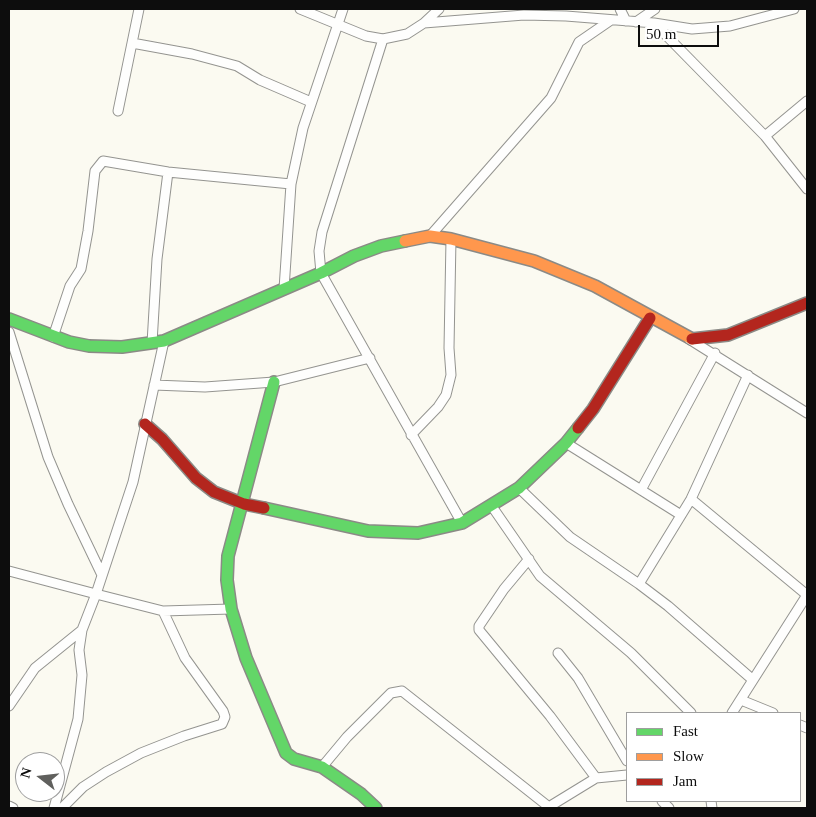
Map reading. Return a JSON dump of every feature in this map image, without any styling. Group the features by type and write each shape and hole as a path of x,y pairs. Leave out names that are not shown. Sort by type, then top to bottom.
{"street":[{"path":"118,111 139,9"},
{"path":"300,9 338,26 366,36 383,39 407,34 424,23 438,9"},
{"path":"284,289 291,184 303,128 343,9"},
{"path":"620,9 626,21"},
{"path":"636,22 655,9"},
{"path":"424,23 524,15 566,16 654,23 692,29 730,26 794,9"},
{"path":"430,236 551,98 579,42 612,20"},
{"path":"654,23 765,136 807,189"},
{"path":"383,39 322,232 319,251 321,273 462,523"},
{"path":"132,43 192,54 237,66 260,80 312,102"},
{"path":"765,136 807,101"},
{"path":"53,337 70,286 81,269 88,232 95,171 99,164 107,161 168,172 291,184"},
{"path":"152,342 157,259 168,172"},
{"path":"9,320 53,337 89,346 122,347 164,341 381,246 430,236 451,239 534,261 595,286 715,353 807,413"},
{"path":"411,435 438,407 446,395 451,374 451,239"},
{"path":"689,339 728,335 807,303"},
{"path":"145,424 162,438 196,478 214,492 244,504 368,530 418,532 462,523 519,488 566,443 593,409 650,318"},
{"path":"9,332 48,457 102,576"},
{"path":"54,808 78,719 82,675 79,650 82,630 96,594 133,482 164,341"},
{"path":"641,490 715,353"},
{"path":"154,385 205,387 274,382 370,358"},
{"path":"639,584 691,499 748,375"},
{"path":"274,382 244,504 228,556 227,580 231,609 246,658 283,748 294,759 322,767 362,794 376,808"},
{"path":"566,443 681,516"},
{"path":"519,488 570,537 639,584 752,680"},
{"path":"691,499 807,595 733,712"},
{"path":"491,505 540,576 630,653 689,712"},
{"path":"529,560 504,589 479,630 550,716 596,778"},
{"path":"9,571 163,611 231,609"},
{"path":"62,808 83,788 106,772 141,753 184,736 222,724 225,717 223,711 185,658 163,611"},
{"path":"9,706 35,668 82,630"},
{"path":"558,653 578,678 626,759"},
{"path":"322,767 347,737 391,693 402,691 548,807 596,778 626,775"},
{"path":"741,700 771,712"},
{"path":"9,806 13,808"}],"traffic: fast":[{"path":"9,319 69,342 89,346 122,347 164,341 321,273 354,256 381,246 405,241"},
{"path":"274,382 228,556 227,580 231,609 246,658 286,753 294,759 322,767 361,794 376,808"},
{"path":"264,508 368,531 418,533 462,523 519,488 566,443 578,428"}],"traffic: slow":[{"path":"405,241 430,236 451,239 534,261 595,286 692,339"}],"traffic: jam":[{"path":"692,339 728,335 807,303"},
{"path":"578,428 593,409 650,318"},
{"path":"145,424 162,439 196,478 214,492 244,504 264,508"}]}
